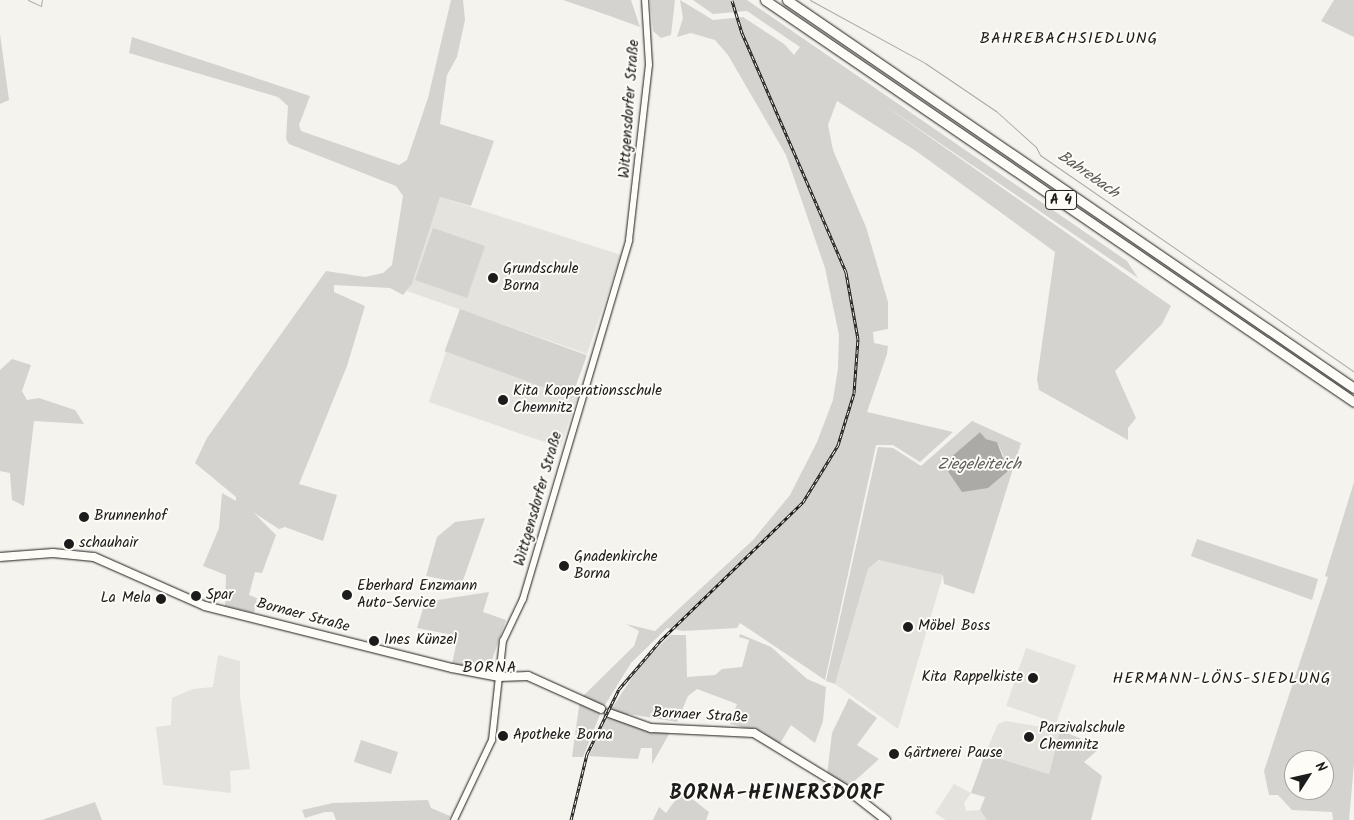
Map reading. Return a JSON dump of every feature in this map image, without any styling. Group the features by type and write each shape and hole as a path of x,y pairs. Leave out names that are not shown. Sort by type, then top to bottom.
{"highway":[{"name":"A 4","path":"766,0 1354,402"},
{"name":"A 4","path":"787,0 1354,388"}],"main road":[{"name":"Bornaer Straße","path":"0,557 53,553 94,557 205,606 384,653 499,676 536,679 601,709"},
{"name":"Bornaer Straße","path":"609,713 651,728 754,733 849,791 886,820"}],"street":[{"name":"Wittgensdorfer Straße","path":"454,820 492,740 503,640 524,598 629,240 649,64 645,0"}],"shaded area":[{"path":"451,0 463,0 465,20 457,57 447,75 440,124 494,141 471,206 440,197 412,284 403,295 390,288 334,285 334,292 365,306 347,366 299,484 337,495 323,541 285,527 279,529 253,512 276,535 262,573 255,572 249,595 257,598 254,613 225,606 226,575 203,566 219,528 222,493 236,501 236,497 195,463 207,438 326,271 365,277 383,273 392,265 403,196 396,186 289,144 286,139 288,106 278,97 129,53 132,37 310,96 299,125 301,131 399,165 407,160 428,98"},
{"path":"563,0 631,0 640,27 610,16"},
{"path":"650,0 675,0 671,35 661,38 653,31"},
{"path":"680,0 713,20 743,17 784,44 794,55 800,47 747,11 713,14 693,0 747,0 1127,261 1138,278 881,103 1171,306 1162,324 1115,371 1136,418 1128,428 1128,440 1039,390 1037,379 1055,252 916,151 837,101 828,125 833,150 866,227 888,302 888,329 873,332 874,343 888,346 867,412 953,432 920,462 893,445 876,445 825,680 740,623 737,628 683,631 667,628 631,663 603,708 581,698 634,646 639,631 626,624 655,631 753,540 790,495 817,442 833,400 838,368 839,335 825,268 786,155 728,55 715,40 691,33 677,37 683,18"},
{"path":"1334,0 1354,0 1354,37 1321,21"},
{"path":"0,34 9,100 0,104"},
{"path":"440,197 621,255 587,354 407,291 412,284"},
{"path":"433,228 485,246 467,298 415,280"},
{"path":"460,309 587,355 571,397 445,351"},
{"name":"Kita Kooperationsschule Chemnitz","path":"446,352 577,397 560,447 429,402"},
{"path":"12,359 31,365 22,391 27,400 39,398 75,410 84,424 34,421 24,506 12,500 10,473 0,471 0,370"},
{"path":"972,421 1021,443 974,594 944,584 943,575 879,560 868,569 835,684 826,681 878,447 893,448 921,466","holes":["980,432 986,439 997,442 1004,457 943,464"]},
{"path":"1354,482 1354,764 1349,820 1333,820 1332,812 1292,810 1278,795 1269,795 1264,771 1328,577 1325,576"},
{"path":"485,518 462,583 426,576 437,537 455,522"},
{"path":"1197,539 1318,579 1312,600 1191,556"},
{"path":"880,560 943,575 898,729 835,684 868,569"},
{"path":"489,592 483,612 506,620 492,660 486,669 452,664 458,636 417,628 425,602"},
{"path":"740,634 771,647 807,679 826,687 823,721 815,743 791,725 779,745 762,732 730,724 737,704 697,689 688,696 677,722 629,714 624,717 610,711 639,667 670,635 686,635 687,677 715,675 722,669 742,667 749,640 739,637"},
{"path":"1026,648 1076,665 1056,723 1006,706"},
{"path":"218,655 240,661 240,696 250,769 230,771 231,793 163,785 156,727 171,725 172,698 193,689 213,687"},
{"path":"849,698 877,718 857,745 879,759 849,786 827,775 832,733"},
{"path":"580,699 601,712 583,757 572,757"},
{"path":"608,715 672,729 652,764 652,748 641,748 638,759 589,756"},
{"path":"1006,721 1060,730 1049,774 985,754 998,724"},
{"path":"1060,730 1101,747 1084,762 1102,776 1091,820 987,820 980,810 985,797 971,793 985,754 1049,774"},
{"path":"361,740 398,752 391,774 354,762"},
{"path":"954,784 971,793 964,803 966,811 980,810 987,820 946,820 935,813"},
{"path":"682,791 709,812 706,820 653,820 659,807 666,813"},
{"path":"428,800 431,808 450,816 449,820 336,820 333,812 325,812 305,818 302,810 333,803"},
{"path":"95,802 102,820 42,820"}],"water":[{"name":"Ziegeleiteich","path":"980,432 986,439 997,442 1008,471 988,488 962,492 943,464"}],"waterway":[{"path":"28,0 41,6 42,0"},
{"name":"Bahrebach","path":"810,0 925,63 996,111 1036,147 1040,155 1354,372"}],"railway":[{"path":"571,820 587,754 619,689 661,640 803,502 838,445 854,393 858,339 846,272 742,33 732,0"}],"place":[{"name":"Grundschule Borna","path":"493,278"},
{"name":"Kita Kooperationsschule Chemnitz","path":"503,400"},
{"name":"Brunnenhof","path":"84,517"},
{"name":"schauhair","path":"69,544"},
{"name":"Gnadenkirche Borna","path":"564,566"},
{"name":"Eberhard Enzmann Auto-Service","path":"347,595"},
{"name":"Spar","path":"196,596"},
{"name":"La Mela","path":"161,599"},
{"name":"Möbel Boss","path":"908,627"},
{"name":"Ines Künzel","path":"374,641"},
{"name":"Kita Rappelkiste","path":"1033,678"},
{"name":"Apotheke Borna","path":"503,736"},
{"name":"Parzivalschule Chemnitz","path":"1029,737"},
{"name":"Gärtnerei Pause","path":"894,754"}],"district":[{"name":"BAHREBACHSIEDLUNG","path":"1069,39"},
{"name":"BORNA","path":"490,668"},
{"name":"HERMANN-LÖNS-SIEDLUNG","path":"1222,679"},
{"name":"BORNA-HEINERSDORF","path":"777,794"}]}
